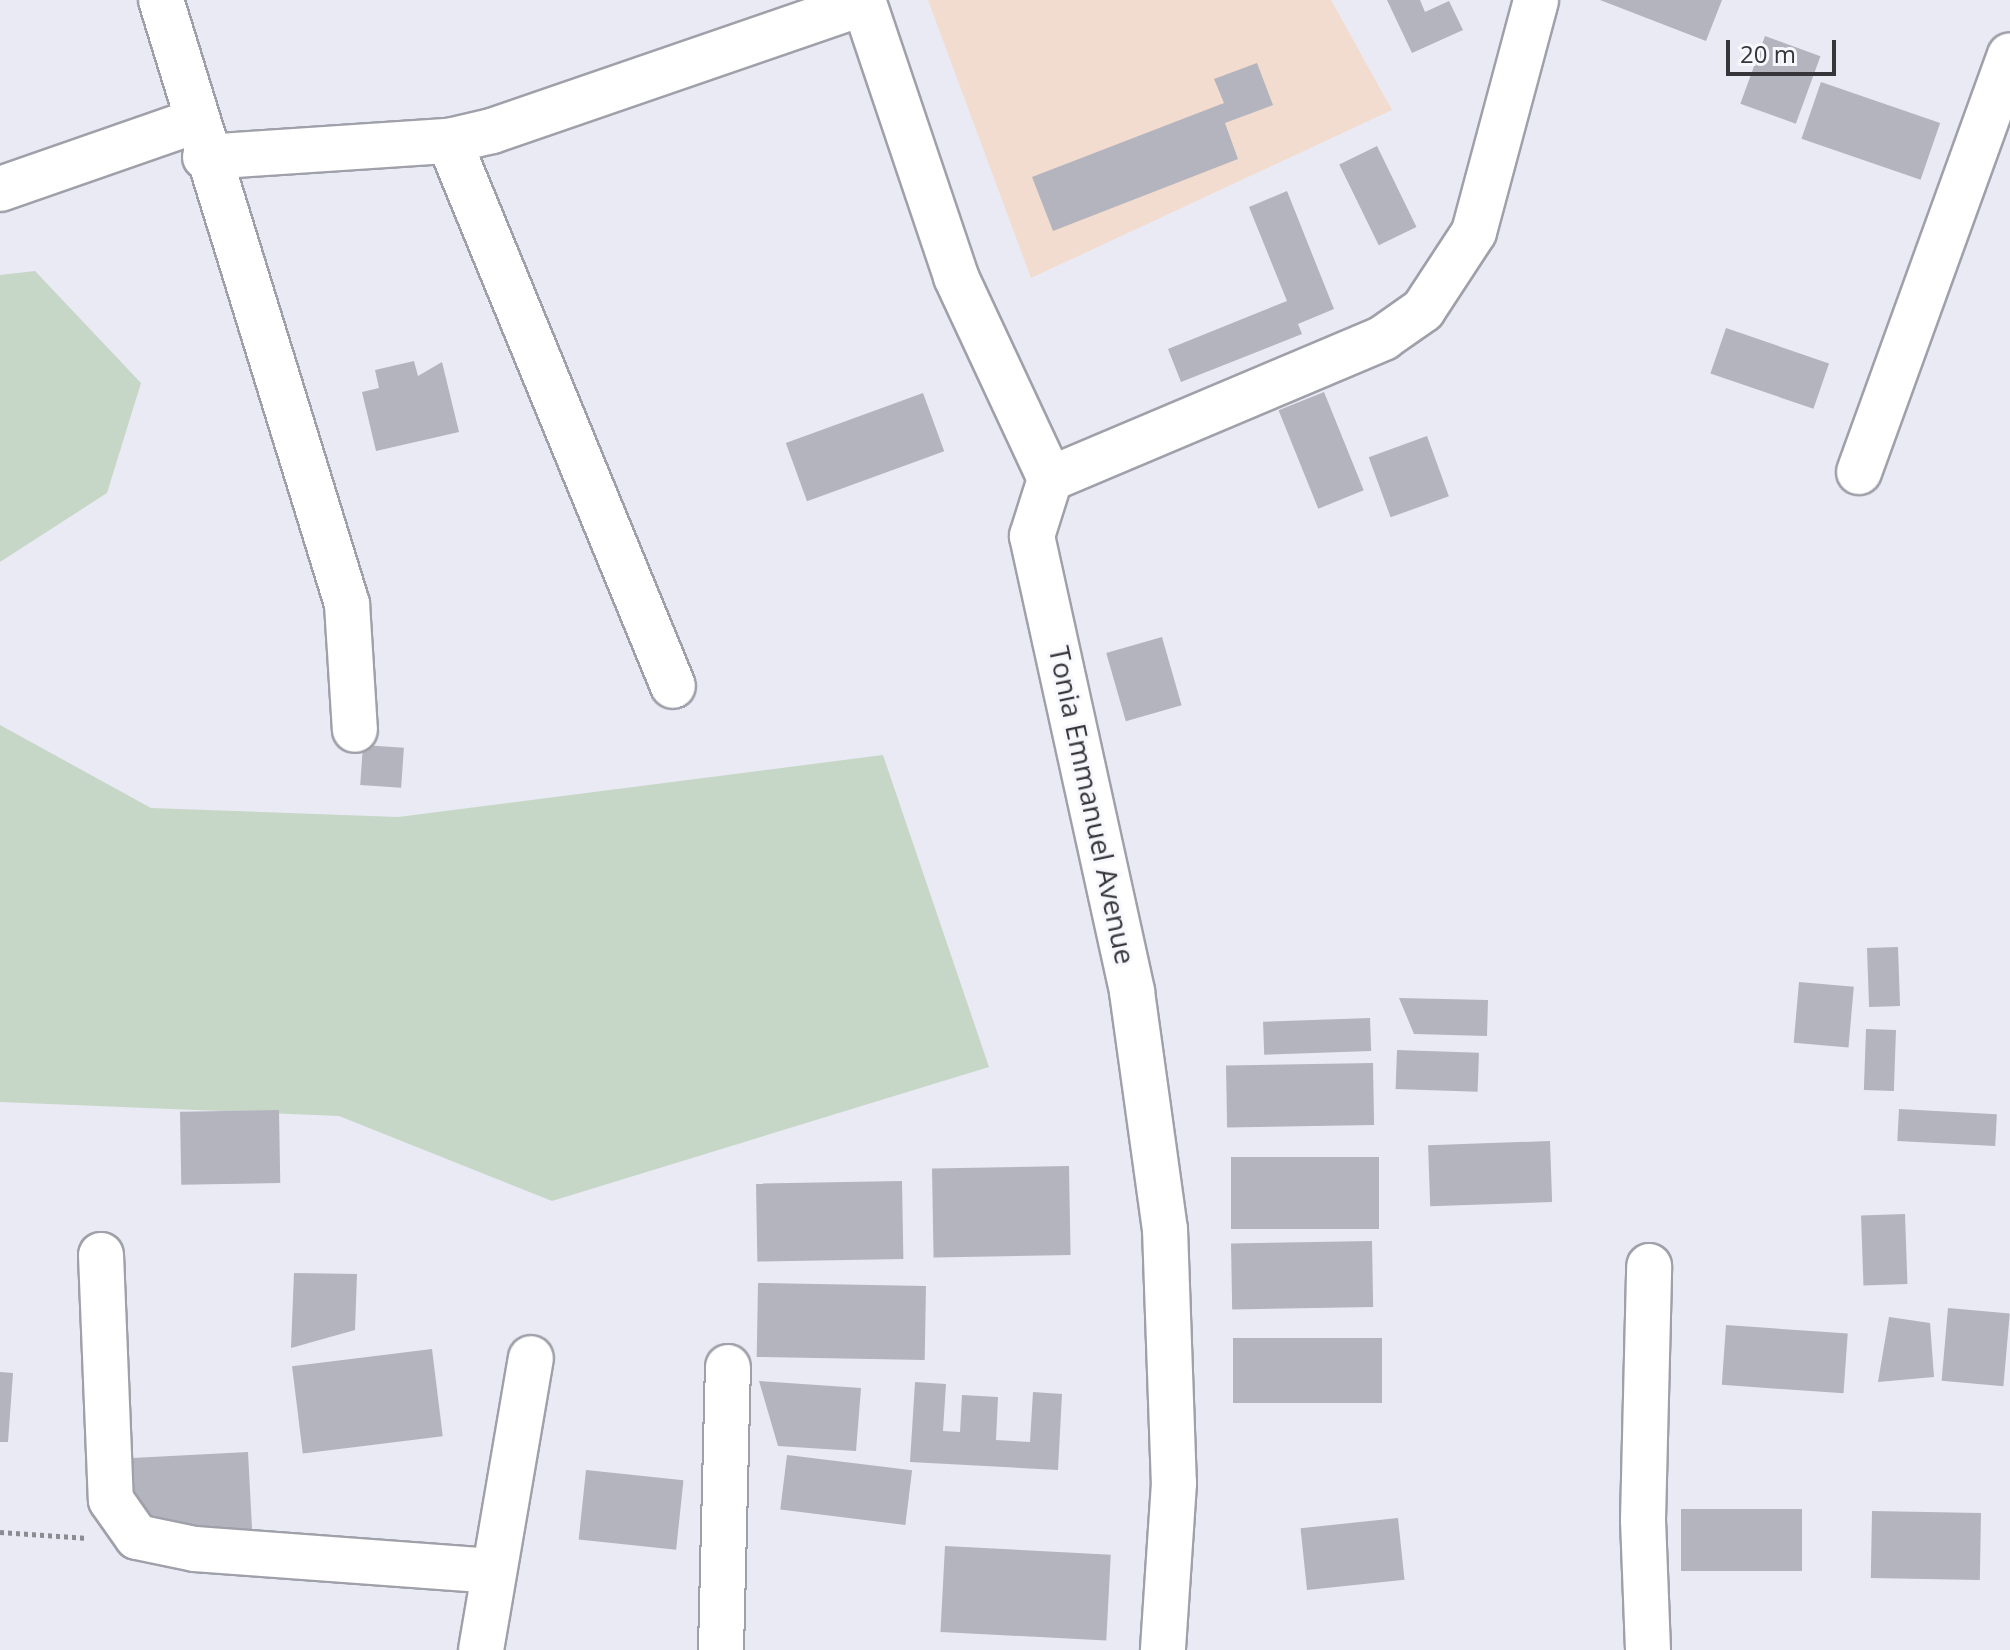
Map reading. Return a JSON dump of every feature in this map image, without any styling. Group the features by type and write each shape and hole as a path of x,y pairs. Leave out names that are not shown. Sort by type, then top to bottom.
{"street":[{"path":"0,189 200,139 449,141 863,1 956,277 1050,479 1383,338 1423,310 1474,232 1536,0"},
{"path":"175,12 200,139 347,604 355,730"},
{"path":"1859,472 2010,56"},
{"path":"449,141 673,686"},
{"name":"Tonia Emmanuel Avenue","path":"1050,479 1032,536 1118,918 1165,1229 1174,1483 1163,1650"},
{"path":"101,1255 111,1500 137,1537 195,1549 492,1571"},
{"path":"1648,1650 1643,1520 1649,1266"},
{"path":"481,1650 492,1571 531,1358"},
{"path":"721,1650 728,1367"}],"path":[{"path":"0,1532 137,1537"}],"shaded area":[{"path":"928,0 1331,0 1392,110 1031,278"}],"green space":[{"path":"35,271 141,383 107,493 0,562 0,275"},
{"path":"0,725 151,808 398,817 883,755 989,1067 552,1201 339,1116 0,1102"}],"building":[{"path":"1387,0 1420,0 1425,12 1449,1 1463,30 1412,53"},
{"path":"1600,0 1722,0 1706,41"},
{"path":"1765,36 1820,56 1796,124 1740,104"},
{"path":"1257,63 1273,105 1225,123 1238,159 1053,231 1032,177 1224,103 1214,79"},
{"path":"1821,82 1940,123 1921,180 1801,139"},
{"path":"1377,146 1416,227 1379,245 1339,164"},
{"path":"1287,191 1334,309 1298,324 1302,334 1181,382 1168,349 1287,301 1249,207"},
{"path":"1726,328 1829,363 1813,409 1710,373"},
{"path":"414,361 418,376 442,362 459,432 376,451 362,392 379,388 375,370"},
{"path":"1324,392 1364,490 1318,509 1279,410"},
{"path":"923,393 944,451 807,501 786,443"},
{"path":"1427,436 1449,496 1391,517 1369,457"},
{"path":"1162,637 1182,705 1126,721 1106,653"},
{"path":"363,745 404,748 401,788 360,785"},
{"path":"1898,947 1900,1006 1869,1007 1867,948"},
{"path":"1799,982 1854,987 1848,1048 1794,1043"},
{"path":"1399,998 1488,1000 1487,1036 1414,1034"},
{"path":"1370,1018 1371,1051 1264,1055 1263,1022"},
{"path":"1866,1029 1896,1030 1894,1091 1864,1090"},
{"path":"1397,1050 1479,1053 1478,1092 1396,1089"},
{"path":"1373,1063 1374,1125 1227,1128 1226,1066"},
{"path":"1899,1109 1997,1114 1995,1146 1897,1141"},
{"path":"279,1110 280,1183 181,1185 180,1112"},
{"path":"1550,1141 1552,1202 1430,1206 1428,1145"},
{"path":"1231,1157 1379,1157 1379,1229 1231,1229"},
{"path":"1069,1166 1071,1255 934,1257 932,1168"},
{"path":"902,1181 903,1259 757,1262 756,1184"},
{"path":"1905,1214 1907,1284 1863,1285 1861,1216"},
{"path":"1372,1241 1373,1307 1232,1309 1231,1243"},
{"path":"294,1273 357,1274 355,1330 291,1348"},
{"path":"758,1283 926,1286 925,1360 757,1357"},
{"path":"1948,1308 2010,1313 2003,1386 1942,1381"},
{"path":"1889,1317 1930,1323 1934,1377 1878,1382"},
{"path":"1726,1325 1848,1334 1844,1393 1722,1385"},
{"path":"1233,1338 1382,1338 1382,1403 1233,1403"},
{"path":"432,1349 443,1436 303,1454 292,1366"},
{"path":"0,1372 13,1373 8,1442 0,1442"},
{"path":"759,1381 861,1388 856,1451 778,1446"},
{"path":"915,1382 946,1384 943,1431 960,1432 962,1395 998,1397 996,1440 1030,1442 1033,1392 1062,1394 1058,1470 910,1462"},
{"path":"248,1452 252,1530 136,1536 132,1458"},
{"path":"787,1455 912,1470 905,1525 780,1510"},
{"path":"586,1470 683,1480 676,1550 579,1540"},
{"path":"1681,1509 1802,1509 1802,1571 1681,1571"},
{"path":"1872,1511 1981,1513 1980,1580 1871,1578"},
{"path":"1398,1518 1404,1580 1307,1590 1301,1528"},
{"path":"945,1546 1111,1555 1106,1641 940,1632"}]}
